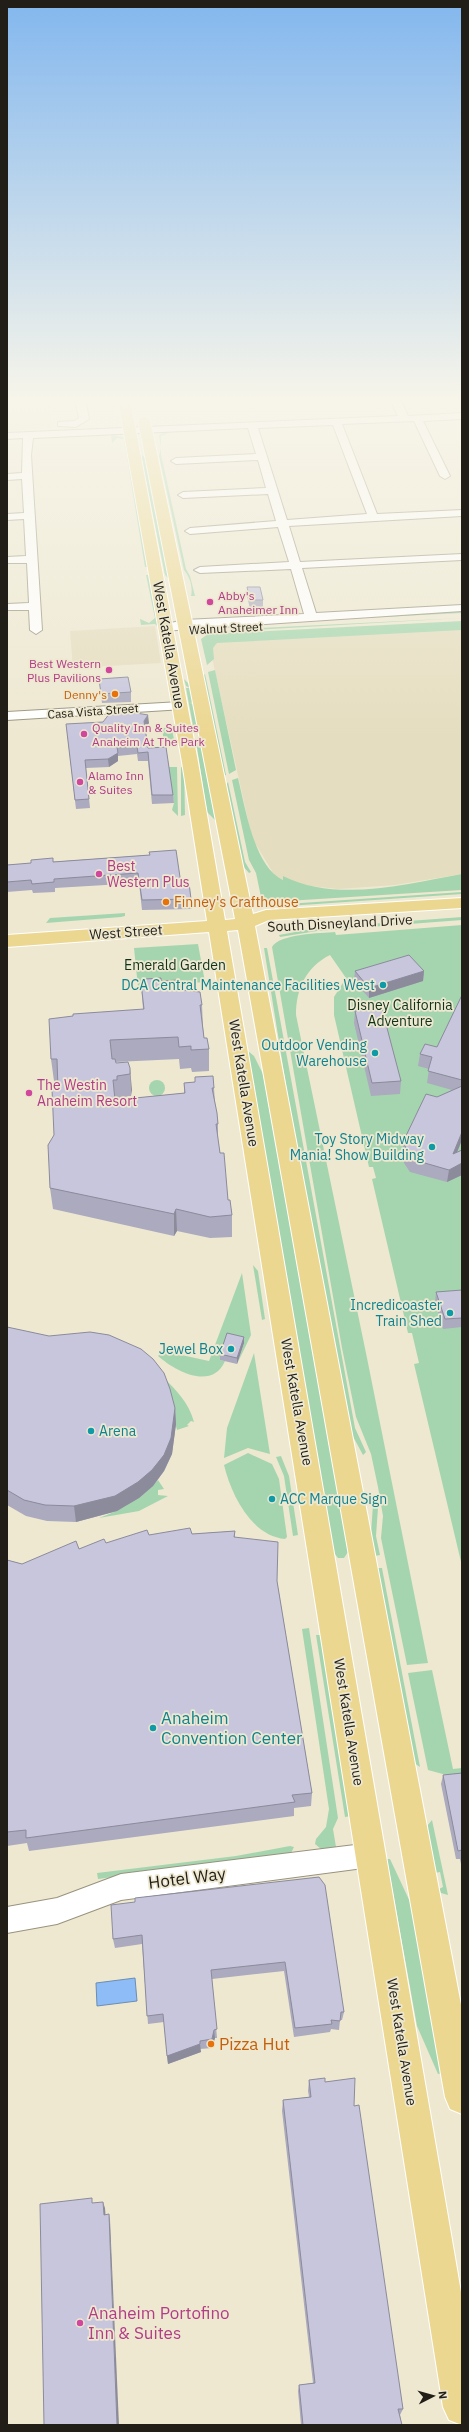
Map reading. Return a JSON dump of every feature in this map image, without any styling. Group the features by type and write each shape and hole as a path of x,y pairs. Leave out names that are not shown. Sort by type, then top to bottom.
{"main road":[{"name":"West Katella Avenue","path":"146,512 217,926 462,2407"},
{"name":"West Katella Avenue","path":"162,512 245,924 462,2097"},
{"name":"South Disneyland Drive","path":"245,924 266,915 462,903"},
{"name":"South Disneyland Drive","path":"245,924 269,930 462,915"},
{"name":"West Street","path":"7,941 245,924"}],"street":[{"path":"29,512 36,630"},
{"path":"279,512 311,616"},
{"path":"371,512 373,517"},
{"path":"190,531 249,528 373,517 462,513"},
{"path":"7,517 29,516"},
{"path":"200,570 462,557"},
{"path":"7,560 32,559"},
{"path":"7,607 35,606"},
{"name":"Walnut Street","path":"185,627 311,616 462,608"},
{"name":"Walnut Street","path":"166,628 462,616"},
{"name":"Casa Vista Street","path":"7,716 180,706"},
{"name":"Hotel Way","path":"7,1920 57,1911 121,1887 371,1855"}],"shaded area":[{"path":"155,626 161,663 73,668 70,631"},
{"path":"462,627 462,874 395,885 338,889 301,885 283,876 284,880 275,876 252,838 209,644 218,638"}],"green space":[{"path":"136,512 139,512 149,567 145,567"},
{"path":"152,512 158,512 171,581 165,575"},
{"path":"171,512 174,512 186,569 190,576 195,596 191,596 192,589 188,576 184,570"},
{"path":"146,575 150,575 160,629 155,624 141,625 140,619 149,623 155,618"},
{"path":"462,611 462,613 285,622"},
{"path":"462,618 237,631 237,629"},
{"path":"462,621 462,630 217,643 213,648 214,659 207,665 201,639 208,634"},
{"path":"215,670 236,770 229,774 208,672"},
{"path":"205,674 226,775 223,776 202,677"},
{"path":"184,679 190,685 194,702 190,703 194,704 199,730 194,731 186,688 190,688 186,686"},
{"path":"171,725 175,744 164,742 162,729"},
{"path":"196,741 202,741 218,823 207,812"},
{"path":"167,767 177,767 178,816 172,810 174,803"},
{"path":"181,767 184,768 185,815 181,816"},
{"path":"238,778 252,835 258,849 265,863 273,873 283,880 283,876 304,884 349,890 395,886 462,874 462,890 271,902 261,897 256,873 249,860 232,780"},
{"path":"228,782 245,862 251,872 249,873 242,865 226,785"},
{"path":"462,892 462,894 273,907 272,905"},
{"path":"125,913 125,916 121,917 46,923 50,918"},
{"path":"462,917 462,920 317,931 280,937 279,935 317,928"},
{"name":"Disney California Adventure","path":"462,925 462,1566 414,1364 419,1363 412,1333 408,1333 372,1179 376,1178 373,1167 369,1167 334,1015 334,997 346,978 330,955 309,972 300,988 296,1005 296,1015 428,1663 407,1665 381,1538 383,1516 378,1487 371,1454 356,1417 342,1348 272,947 283,939 301,935 335,932 336,935"},
{"name":"Emerald Garden","path":"198,944 205,982 138,987 134,948"},
{"path":"264,948 267,948 355,1428 366,1452 363,1455 349,1429 294,1135"},
{"path":"248,1051 254,1056 263,1074 348,1552 344,1558 338,1558 334,1553"},
{"path":"157,1080 163,1082 165,1088 163,1094 157,1096 151,1094 149,1088 151,1082"},
{"path":"253,1265 258,1271 265,1319 262,1320"},
{"path":"242,1273 251,1335 237,1364 244,1343 221,1345 218,1353 222,1354 220,1360 225,1361 219,1370 211,1375 203,1377 183,1372 165,1362 158,1356 163,1351 209,1361"},
{"path":"254,1353 270,1454 248,1448 224,1458 227,1428"},
{"path":"163,1377 177,1392 189,1409 194,1422 191,1421 187,1425 189,1426 177,1430"},
{"path":"248,1453 272,1464 279,1479 287,1537 285,1539 273,1536 262,1530 244,1512 237,1500 224,1465"},
{"path":"281,1456 289,1476 298,1535 293,1536 284,1476 276,1457"},
{"path":"158,1480 164,1489 158,1490 158,1495 168,1496 139,1511 99,1518 131,1503"},
{"path":"373,1505 378,1508 376,1536 380,1555 375,1556 371,1533"},
{"path":"377,1568 382,1568 420,1767 414,1763"},
{"path":"309,1628 338,1818 333,1829 336,1847 321,1849 315,1844 316,1839 326,1827 329,1809 302,1629"},
{"path":"316,1635 322,1635 351,1816 345,1817"},
{"path":"432,1670 453,1769 462,1768 462,1775 450,1776 428,1770 408,1673"},
{"path":"432,1820 448,1895 441,1893 439,1889 443,1887 440,1872 435,1873 427,1826"},
{"path":"290,1846 294,1847 291,1853 98,1879 97,1873 236,1856"},
{"path":"387,1859 390,1859 412,1906 443,2073 438,2074 417,2026"}],"water":[{"path":"135,1978 137,2001 97,2006 96,1983"}],"building":[{"path":"247,587 260,587 263,600 250,600"},
{"path":"128,677 131,692 101,694 99,679"},
{"path":"113,709 148,715 144,721 148,748 166,747 173,795 152,795 148,752 138,753 137,746 117,747 118,753 108,759 85,760 89,799 75,800 66,724 103,722"},
{"path":"176,850 181,884 189,883 191,899 142,900 138,873 54,879 54,882 32,884 31,880 7,882 7,865 31,863 31,860 53,858 53,862 150,855 149,852"},
{"path":"409,955 424,971 369,988 355,971"},
{"name":"The Westin Anaheim Resort","path":"161,978 161,981 179,980 181,990 200,992 204,1038 207,1038 209,1049 191,1050 191,1046 179,1047 178,1037 110,1040 112,1059 115,1059 116,1063 128,1062 130,1068 130,1074 117,1076 117,1080 113,1080 115,1100 185,1093 184,1083 195,1082 195,1077 213,1076 214,1088 212,1088 218,1124 216,1124 220,1153 224,1153 228,1200 230,1200 232,1215 210,1217 176,1209 174,1214 50,1188 48,1145 54,1135 52,1089 58,1089 57,1059 51,1059 49,1019 73,1016 73,1014 144,1009 141,983 146,983 145,979"},
{"path":"462,995 462,1080 428,1071 432,1057 420,1054 425,1044 437,1047"},
{"name":"Outdoor Vending Warehouse","path":"382,1009 401,1081 372,1083 355,1011"},
{"name":"Toy Story Midway Mania! Show Building","path":"462,1086 462,1132 453,1154 462,1150 462,1163 449,1170 411,1159 406,1150 404,1140 426,1094 437,1097"},
{"path":"462,1290 462,1318 445,1319 436,1292"},
{"name":"Arena","path":"7,1327 49,1336 90,1332 109,1335 141,1349 153,1359 164,1373 175,1408 171,1438 164,1455 152,1470 138,1482 115,1496 74,1506 45,1505 24,1500 7,1490"},
{"name":"Jewel Box","path":"227,1333 244,1337 237,1358 220,1354"},
{"name":"Anaheim Convention Center","path":"190,1528 192,1534 235,1531 234,1537 278,1542 277,1581 312,1793 292,1795 295,1802 26,1838 26,1830 7,1832 7,1560 22,1564 76,1541 79,1549 104,1539 106,1543 147,1530 149,1535"},
{"path":"462,1773 462,1850 458,1851 443,1775"},
{"path":"319,1877 325,1885 344,2012 341,2012 340,2021 331,2020 332,2024 295,2028 285,1962 211,1970 217,2029 214,2030 212,2039 200,2041 200,2044 167,2056 163,2014 147,2016 142,1935 113,1939 111,1905 135,1902 135,1898"},
{"path":"325,2078 325,2082 355,2078 354,2106 359,2105 403,2409 398,2409 402,2425 303,2425 299,2385 315,2383 283,2100 311,2097 309,2080"},
{"name":"Anaheim Portofino Inn & Suites","path":"92,2198 92,2203 103,2202 104,2215 109,2214 117,2425 44,2425 40,2204"}],"place":[{"name":"Abby's Anaheimer Inn","path":"210,602"},
{"name":"Best Western Plus Pavilions","path":"109,670"},
{"name":"Denny's","path":"115,694"},
{"name":"Quality Inn & Suites Anaheim At The Park","path":"84,734"},
{"name":"Alamo Inn & Suites","path":"80,782"},
{"name":"Best Western Plus","path":"99,874"},
{"name":"Finney's Crafthouse","path":"166,902"},
{"name":"DCA Central Maintenance Facilities West","path":"383,985"},
{"name":"Outdoor Vending Warehouse","path":"375,1053"},
{"name":"The Westin Anaheim Resort","path":"29,1093"},
{"name":"Toy Story Midway Mania! Show Building","path":"432,1147"},
{"name":"Incredicoaster Train Shed","path":"450,1313"},
{"name":"Jewel Box","path":"231,1349"},
{"name":"Arena","path":"91,1431"},
{"name":"ACC Marque Sign","path":"272,1499"},
{"name":"Anaheim Convention Center","path":"153,1728"},
{"name":"Pizza Hut","path":"211,2044"},
{"name":"Anaheim Portofino Inn & Suites","path":"80,2323"}]}
